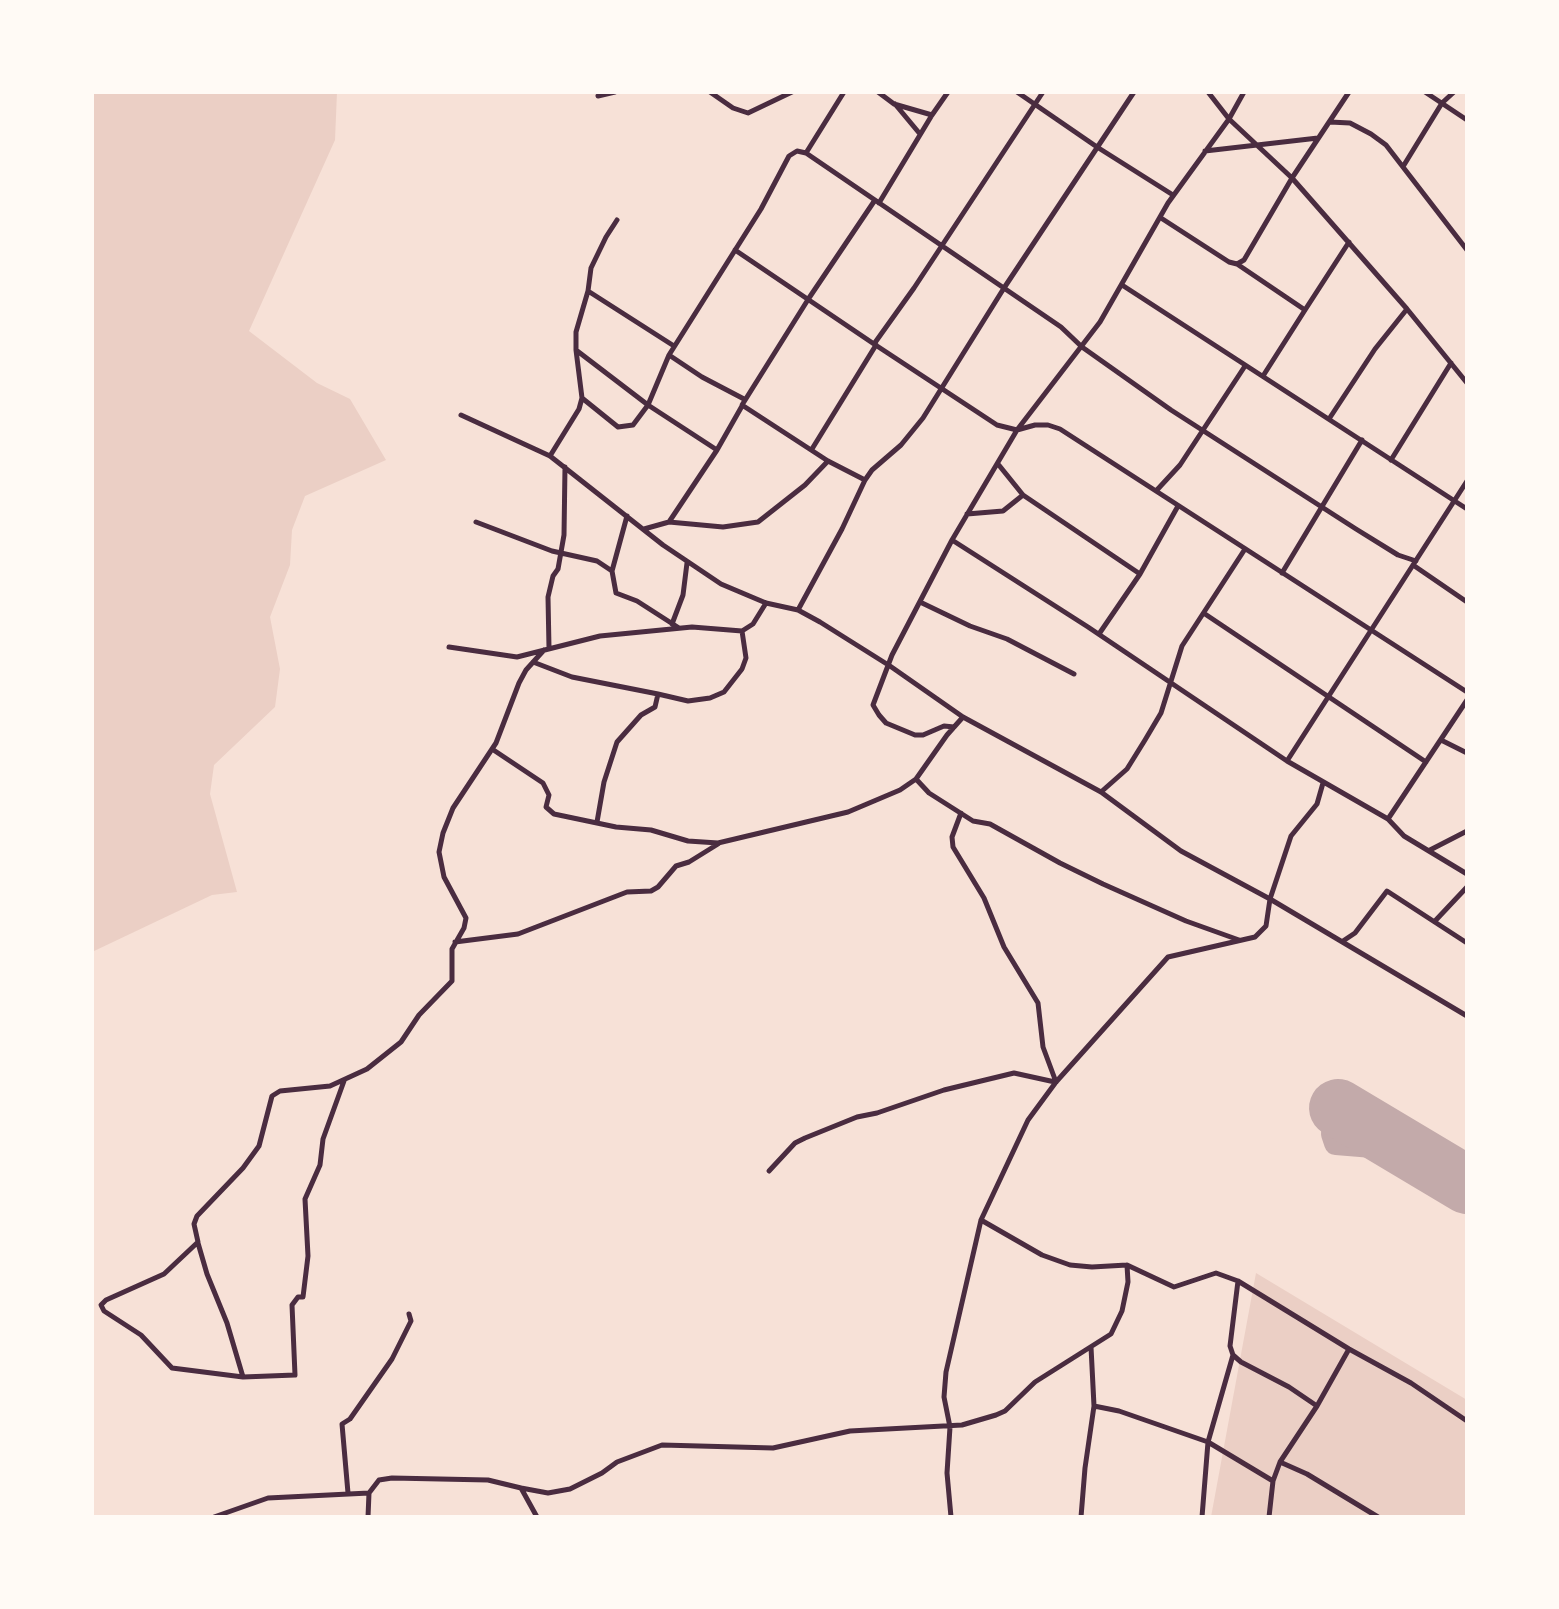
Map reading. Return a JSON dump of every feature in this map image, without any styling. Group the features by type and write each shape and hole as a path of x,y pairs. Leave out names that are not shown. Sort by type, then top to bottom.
{"street":[{"path":"598,96 615,92"},
{"path":"710,92 733,108 748,113 792,92"},
{"path":"806,153 844,92"},
{"path":"878,92 894,104 920,134"},
{"path":"669,522 717,450 743,402 809,298 877,202 948,92"},
{"path":"1017,92 1173,195"},
{"path":"812,449 875,344 1043,92"},
{"path":"798,610 865,480 901,445 942,389 1004,288 1134,92"},
{"path":"1208,92 1229,119 1292,178 1349,242 1467,383"},
{"path":"954,727 944,726 923,735 902,731 886,723 873,705 892,655 952,540 1017,430 1100,322 1173,195 1229,119 1244,92"},
{"path":"1237,264 1244,260 1292,178 1349,92"},
{"path":"1425,92 1467,120"},
{"path":"1404,165 1442,103 1454,92"},
{"path":"894,104 932,115"},
{"path":"1330,122 1350,123 1386,145 1465,247"},
{"path":"1204,151 1319,138"},
{"path":"582,398 618,427 633,425 648,405 674,346 735,250 789,156 797,151 806,153 1061,327 1082,347 1171,410 1415,563 1467,602"},
{"path":"1161,218 1305,310"},
{"path":"550,456 575,417 582,398 576,332 591,268 617,220"},
{"path":"1465,247 1467,238"},
{"path":"1263,376 1349,242"},
{"path":"735,250 997,425 1017,430 1035,425 1060,429 1467,692"},
{"path":"1122,285 1467,509"},
{"path":"588,291 674,346"},
{"path":"1329,419 1375,349 1407,309"},
{"path":"576,350 648,405 717,450"},
{"path":"669,355 828,461 865,480"},
{"path":"1391,460 1451,363"},
{"path":"1156,491 1180,465 1245,366"},
{"path":"461,415 550,456 687,562 721,584 766,603 798,610 890,666 963,717 1101,792 1181,851 1270,899 1467,1016"},
{"path":"1282,573 1362,440"},
{"path":"644,529 669,522 723,527 758,522 805,485 828,461"},
{"path":"998,464 1023,495 1140,574"},
{"path":"243,1377 227,1323 204,1267 194,1224 197,1216 243,1168 259,1146 272,1096 280,1091 322,1088 344,1081 387,1055 453,978 451,955 466,918 444,877 439,852 443,833 453,808 501,733 519,683 533,662 547,649 548,597 558,569 564,535 565,466"},
{"path":"1287,761 1467,481"},
{"path":"967,514 1003,511 1023,495"},
{"path":"1099,634 1140,574 1178,506"},
{"path":"627,516 612,571 616,593 637,601 679,629"},
{"path":"476,522 560,553 588,558 612,571"},
{"path":"952,540 1099,634 1287,761 1388,819 1404,836 1467,874"},
{"path":"1101,792 1127,769 1161,713 1182,646 1245,549"},
{"path":"672,624 683,595 687,562"},
{"path":"920,602 970,626 1007,639 1074,674"},
{"path":"449,647 509,657 600,636 704,627 742,631 753,624 766,603"},
{"path":"1205,614 1426,762"},
{"path":"533,662 572,677 688,701 710,698 724,692 742,669 746,658 742,631"},
{"path":"597,822 604,782 617,742 641,715 655,707 658,694"},
{"path":"1388,819 1467,700"},
{"path":"492,749 543,783 549,795 546,807 554,814 651,830 688,841 718,843 848,812 900,790 916,779 963,717"},
{"path":"1441,740 1467,753"},
{"path":"916,779 929,793 973,821 999,828 1103,884 1186,921 1240,940"},
{"path":"951,1517 947,1473 950,1427 944,1397 946,1372 981,1220 1028,1120 1056,1082 1168,957 1255,937 1266,926 1270,899 1291,836 1317,804 1323,783"},
{"path":"961,813 952,837 953,847 984,898 1011,960 1038,1003 1043,1047 1056,1082"},
{"path":"1429,850 1467,831"},
{"path":"455,942 518,934 627,892 651,891 676,866 689,862 718,843"},
{"path":"1435,921 1467,887"},
{"path":"1342,942 1355,933 1387,891 1467,943"},
{"path":"769,1171 795,1143 805,1138 857,1117 944,1090 1014,1073 1056,1082"},
{"path":"198,1242 164,1274 106,1300 102,1308 141,1335 172,1368 243,1377 292,1377 296,1372 292,1305 298,1297 303,1297 308,1256 305,1199 320,1165 323,1139 344,1081"},
{"path":"981,1220 1042,1255 1070,1265 1127,1265 1174,1287 1216,1273 1238,1281 1411,1383 1467,1421"},
{"path":"368,1517 369,1493 379,1480 488,1480 548,1493 570,1489 617,1462 662,1445 773,1448 850,1431 950,1427 974,1422 1005,1411 1035,1382 1111,1334 1117,1324 1128,1282 1127,1265"},
{"path":"1238,1281 1230,1346 1233,1355 1317,1406"},
{"path":"348,1493 342,1424 350,1419 392,1359 411,1321 409,1314"},
{"path":"1081,1517 1094,1406 1091,1347"},
{"path":"1269,1517 1273,1481 1280,1462 1349,1349"},
{"path":"1202,1517 1208,1442 1233,1355"},
{"path":"1094,1406 1119,1411 1208,1442 1273,1481"},
{"path":"1280,1462 1307,1474 1378,1517"},
{"path":"521,1488 537,1517"},
{"path":"214,1517 268,1498 369,1493"}],"shaded area":[{"path":"92,92 337,92 335,140 249,331 317,383 350,399 386,460 305,496 292,530 290,565 270,617 280,669 275,707 214,765 210,794 237,892 212,895 92,952"},
{"path":"1256,1273 1467,1400 1467,1517 1211,1517"}],"taxiway":[{"path":"1386,1137 1370,1111 1360,1108 1343,1111 1334,1121 1336,1143 1385,1147 1420,1157"}],"runway":[{"path":"1338,1108 1467,1185"}]}
